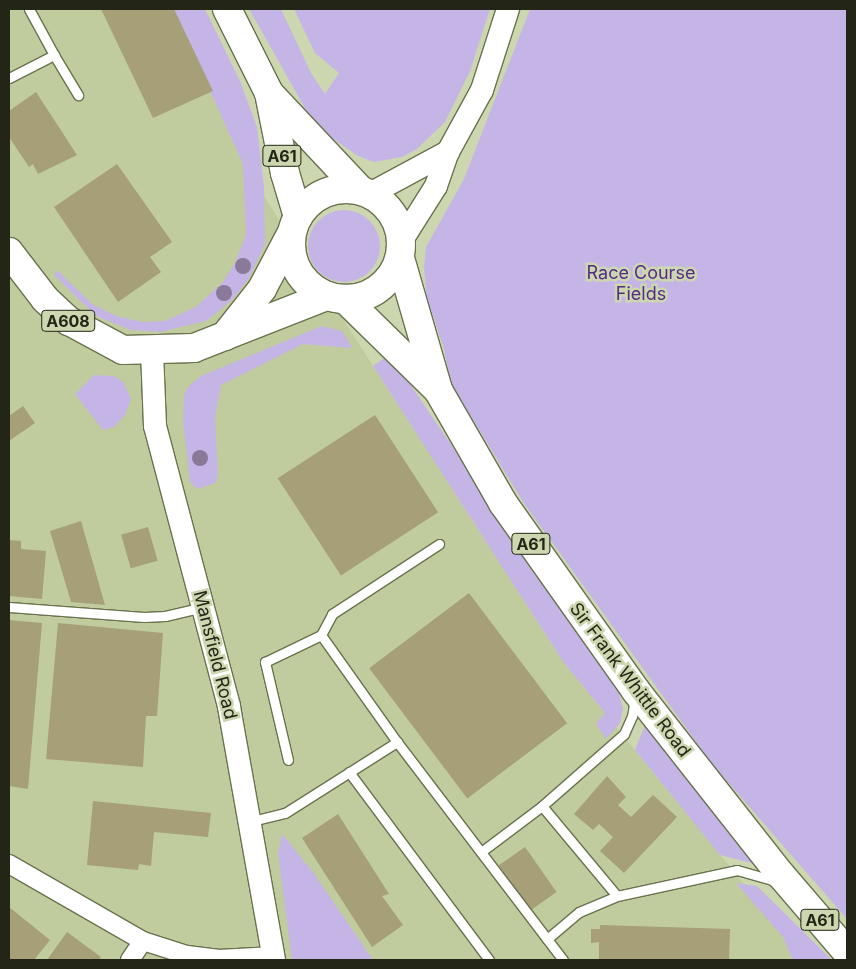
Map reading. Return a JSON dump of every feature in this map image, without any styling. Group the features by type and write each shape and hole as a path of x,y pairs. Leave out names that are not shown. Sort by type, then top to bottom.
{"main road":[{"name":"A61","path":"227,9 269,93 295,225"},
{"name":"A61","path":"269,93 365,192"},
{"path":"342,189 365,192 392,213 401,249 392,275 379,288 363,297 336,298 302,278 291,250 295,225 309,202 324,193 342,189"},
{"name":"A608","path":"224,336 262,289 295,225"},
{"name":"Sir Frank Whittle Road","path":"401,249 438,390 503,504 636,691 794,889 847,952"},
{"name":"A608","path":"9,252 45,300 69,321 123,350 152,351 194,348 336,298"},
{"name":"Sir Frank Whittle Road","path":"336,298 438,390"}],"street":[{"path":"401,249 436,186 448,152 482,90 508,9"},
{"path":"365,192 448,152"},
{"name":"Mansfield Road","path":"152,351 154,426 229,707 252,821 274,958"},
{"path":"9,864 143,941 186,956 218,959 274,958"},
{"path":"130,960 143,941"}],"lane":[{"path":"30,9 78,95"},
{"path":"9,78 54,55"},
{"path":"288,760 265,662 321,635 332,614 439,544"},
{"path":"9,606 144,617 166,616 203,606"},
{"path":"321,635 397,742 563,960"},
{"path":"481,852 542,806 624,734 632,716 636,691"},
{"path":"252,821 285,813 397,742"},
{"path":"349,772 489,960"},
{"path":"542,806 617,896"},
{"path":"547,939 579,912 617,896 737,870 794,889"}],"shaded area":[{"path":"9,9 173,9 244,165 564,663 806,960 9,960"}],"green space":[{"path":"173,9 205,9 240,81 257,127 264,187 265,244 248,280 231,301 206,321 160,332 131,330 96,316 54,275 57,270 92,304 116,316 143,322 165,321 196,307 223,282 235,263 246,235 243,164"},
{"path":"249,9 281,9 311,73 325,94 339,73 315,53 294,9 490,9 470,71 445,122 417,149 402,157 374,162 358,156 326,134 306,110"},
{"name":"Race Course Fields","path":"530,9 847,9 847,919 712,764 523,502 451,384 444,349 427,298 424,268 426,247 464,179"},
{"path":"344,210 364,216 374,226 380,246 374,266 364,276 344,282 324,276 314,266 308,246 314,226 324,216"},
{"path":"322,326 342,331 352,348 303,344 221,385 215,417 218,475 215,483 197,489 190,482 183,422 184,395 189,386 201,376"},
{"path":"386,357 410,384 619,693 623,709 620,723 606,739 596,724 605,713 564,663 373,366"},
{"path":"94,375 114,376 124,383 131,399 125,415 114,427 103,430 75,394"},
{"path":"645,725 755,864 720,855 635,750"},
{"path":"282,834 312,871 373,960 292,960 278,853"},
{"path":"736,883 757,886 832,960 793,960 783,937"}],"building":[{"path":"101,9 174,9 213,91 153,118"},
{"path":"36,92 77,155 38,174 33,164 29,167 9,137 9,111"},
{"path":"117,164 172,242 150,257 161,272 118,302 54,207"},
{"path":"23,406 35,423 9,441 9,416"},
{"path":"375,415 438,512 341,575 278,478"},
{"path":"81,521 105,605 71,602 50,531"},
{"path":"148,527 158,561 131,568 121,535"},
{"path":"9,540 21,541 21,549 46,551 42,599 9,596"},
{"path":"469,593 567,723 467,798 369,668"},
{"path":"9,620 42,623 28,789 9,786"},
{"path":"58,623 163,633 157,716 146,716 143,767 46,759"},
{"path":"607,776 626,797 618,805 631,817 653,795 677,817 624,873 600,851 613,837 599,824 593,830 574,814"},
{"path":"93,801 211,813 208,837 154,832 151,866 139,864 138,870 87,865"},
{"path":"338,814 389,894 382,896 403,925 372,947 302,838"},
{"path":"525,847 557,892 530,910 499,865"},
{"path":"9,907 50,940 34,960 9,960"},
{"path":"600,925 730,929 729,960 599,960 599,942 591,943 591,929 600,929"},
{"path":"67,932 101,957 99,960 47,960"}]}
